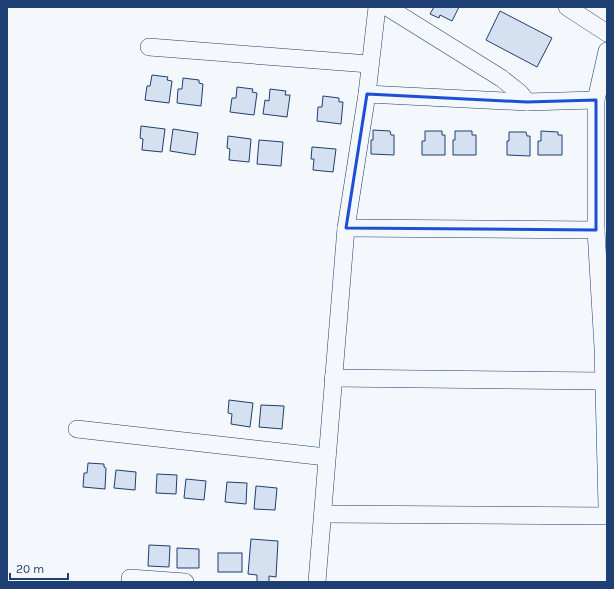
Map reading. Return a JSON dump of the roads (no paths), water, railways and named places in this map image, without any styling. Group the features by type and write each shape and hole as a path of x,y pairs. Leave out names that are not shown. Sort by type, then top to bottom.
{"street":[{"path":"317,582 326,457 346,228 377,7"},
{"path":"387,7 501,78 520,93 527,102"},
{"path":"567,7 607,33"},
{"path":"149,47 369,64"},
{"path":"607,51 596,100 596,230 604,381 607,507"},
{"path":"366,94 527,102 596,100"},
{"path":"346,228 596,230"},
{"path":"333,378 604,381"},
{"path":"77,429 326,457"},
{"path":"322,514 607,516"},
{"path":"130,578 186,582"}]}
